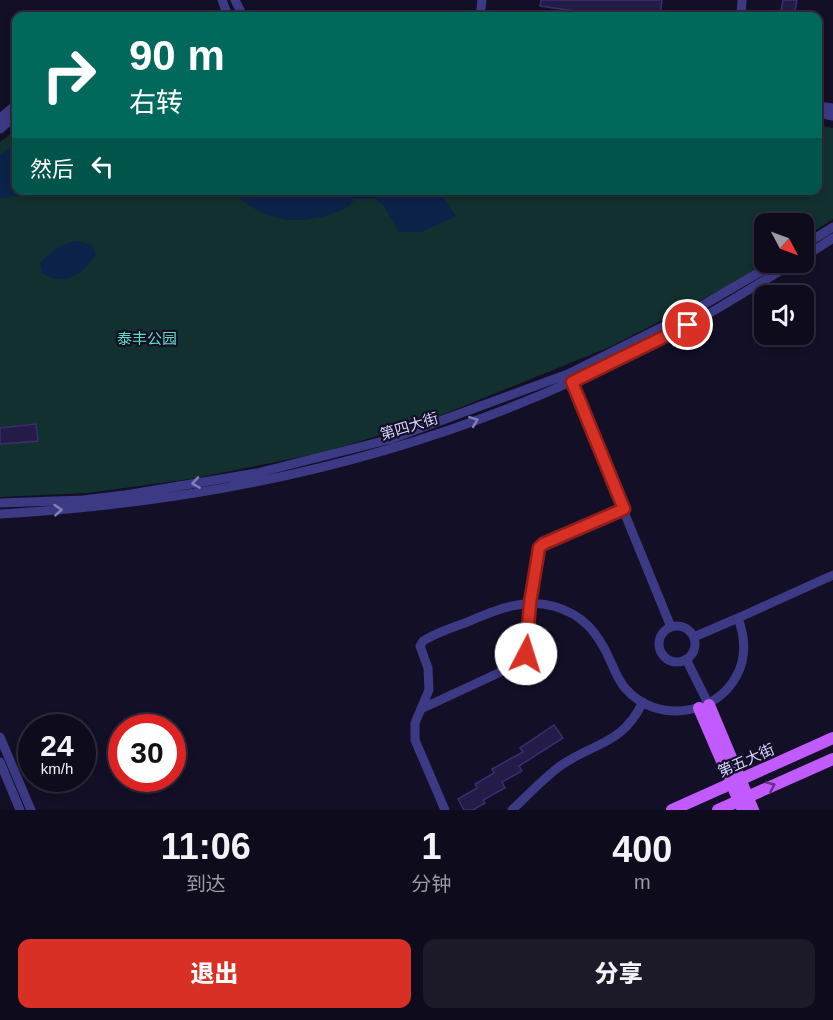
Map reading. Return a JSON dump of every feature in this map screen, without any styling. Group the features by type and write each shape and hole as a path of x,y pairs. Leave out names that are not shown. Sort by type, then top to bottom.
{"main road":[{"path":"704,706 743,802 753,810"},
{"name":"第五大街","path":"672,810 833,738"},
{"path":"718,810 743,802 833,759"}],"street":[{"path":"0,118 12,108"},
{"path":"0,129 12,118"},
{"path":"814,239 833,227"},
{"path":"814,249 833,237"},
{"name":"第四大街","path":"0,503 83,500 125,495 257,473 391,439 570,378 758,273"},
{"name":"第四大街","path":"0,514 63,510 197,493 352,459 457,427 688,325 776,273"},
{"path":"570,378 671,627"},
{"path":"421,709 520,663 526,654 530,603 539,548 543,544 624,509"},
{"path":"694,637 833,575"},
{"path":"445,810 415,740 414,730 429,690 428,668 420,646 423,641 508,606 530,603 559,608 590,626 601,640 623,686 643,702 667,710 704,706 731,685 742,665 744,642 738,618"},
{"path":"671,627 685,628 694,637 694,649 687,659 673,661 665,657 661,651 661,638 671,627"},
{"path":"687,659 704,706"},
{"path":"512,810 560,767 614,738 631,722 643,702"},
{"path":"0,737 31,810"},
{"path":"0,762 20,810"}],"green space":[{"name":"泰丰公园","path":"822,126 833,128 833,219 814,231 814,213 754,213 754,270 612,346 427,421 321,453 190,479 88,493 0,497 0,142 12,133 12,195 822,195"}],"water":[{"path":"12,146 12,195 32,195 0,198 0,156"},
{"path":"236,195 442,195 456,216 421,232 399,232 384,206 375,199 354,199 341,210 304,220 278,218 243,201"},
{"path":"76,241 91,244 96,254 86,268 66,279 50,277 42,273 40,263 48,255 60,246"}],"building":[{"path":"541,0 662,0 660,12 583,12 540,6"},
{"path":"783,0 797,0 795,12 781,12"},
{"path":"36,424 38,441 0,444 0,428"},
{"path":"554,725 563,738 519,766 522,771 502,782 505,788 483,800 485,803 473,810 464,810 458,799 477,788 475,784 494,773 492,769 523,752 520,748"}],"route":[{"path":"526,654 536,554 539,548 543,544 624,509 572,382 688,325"}]}
